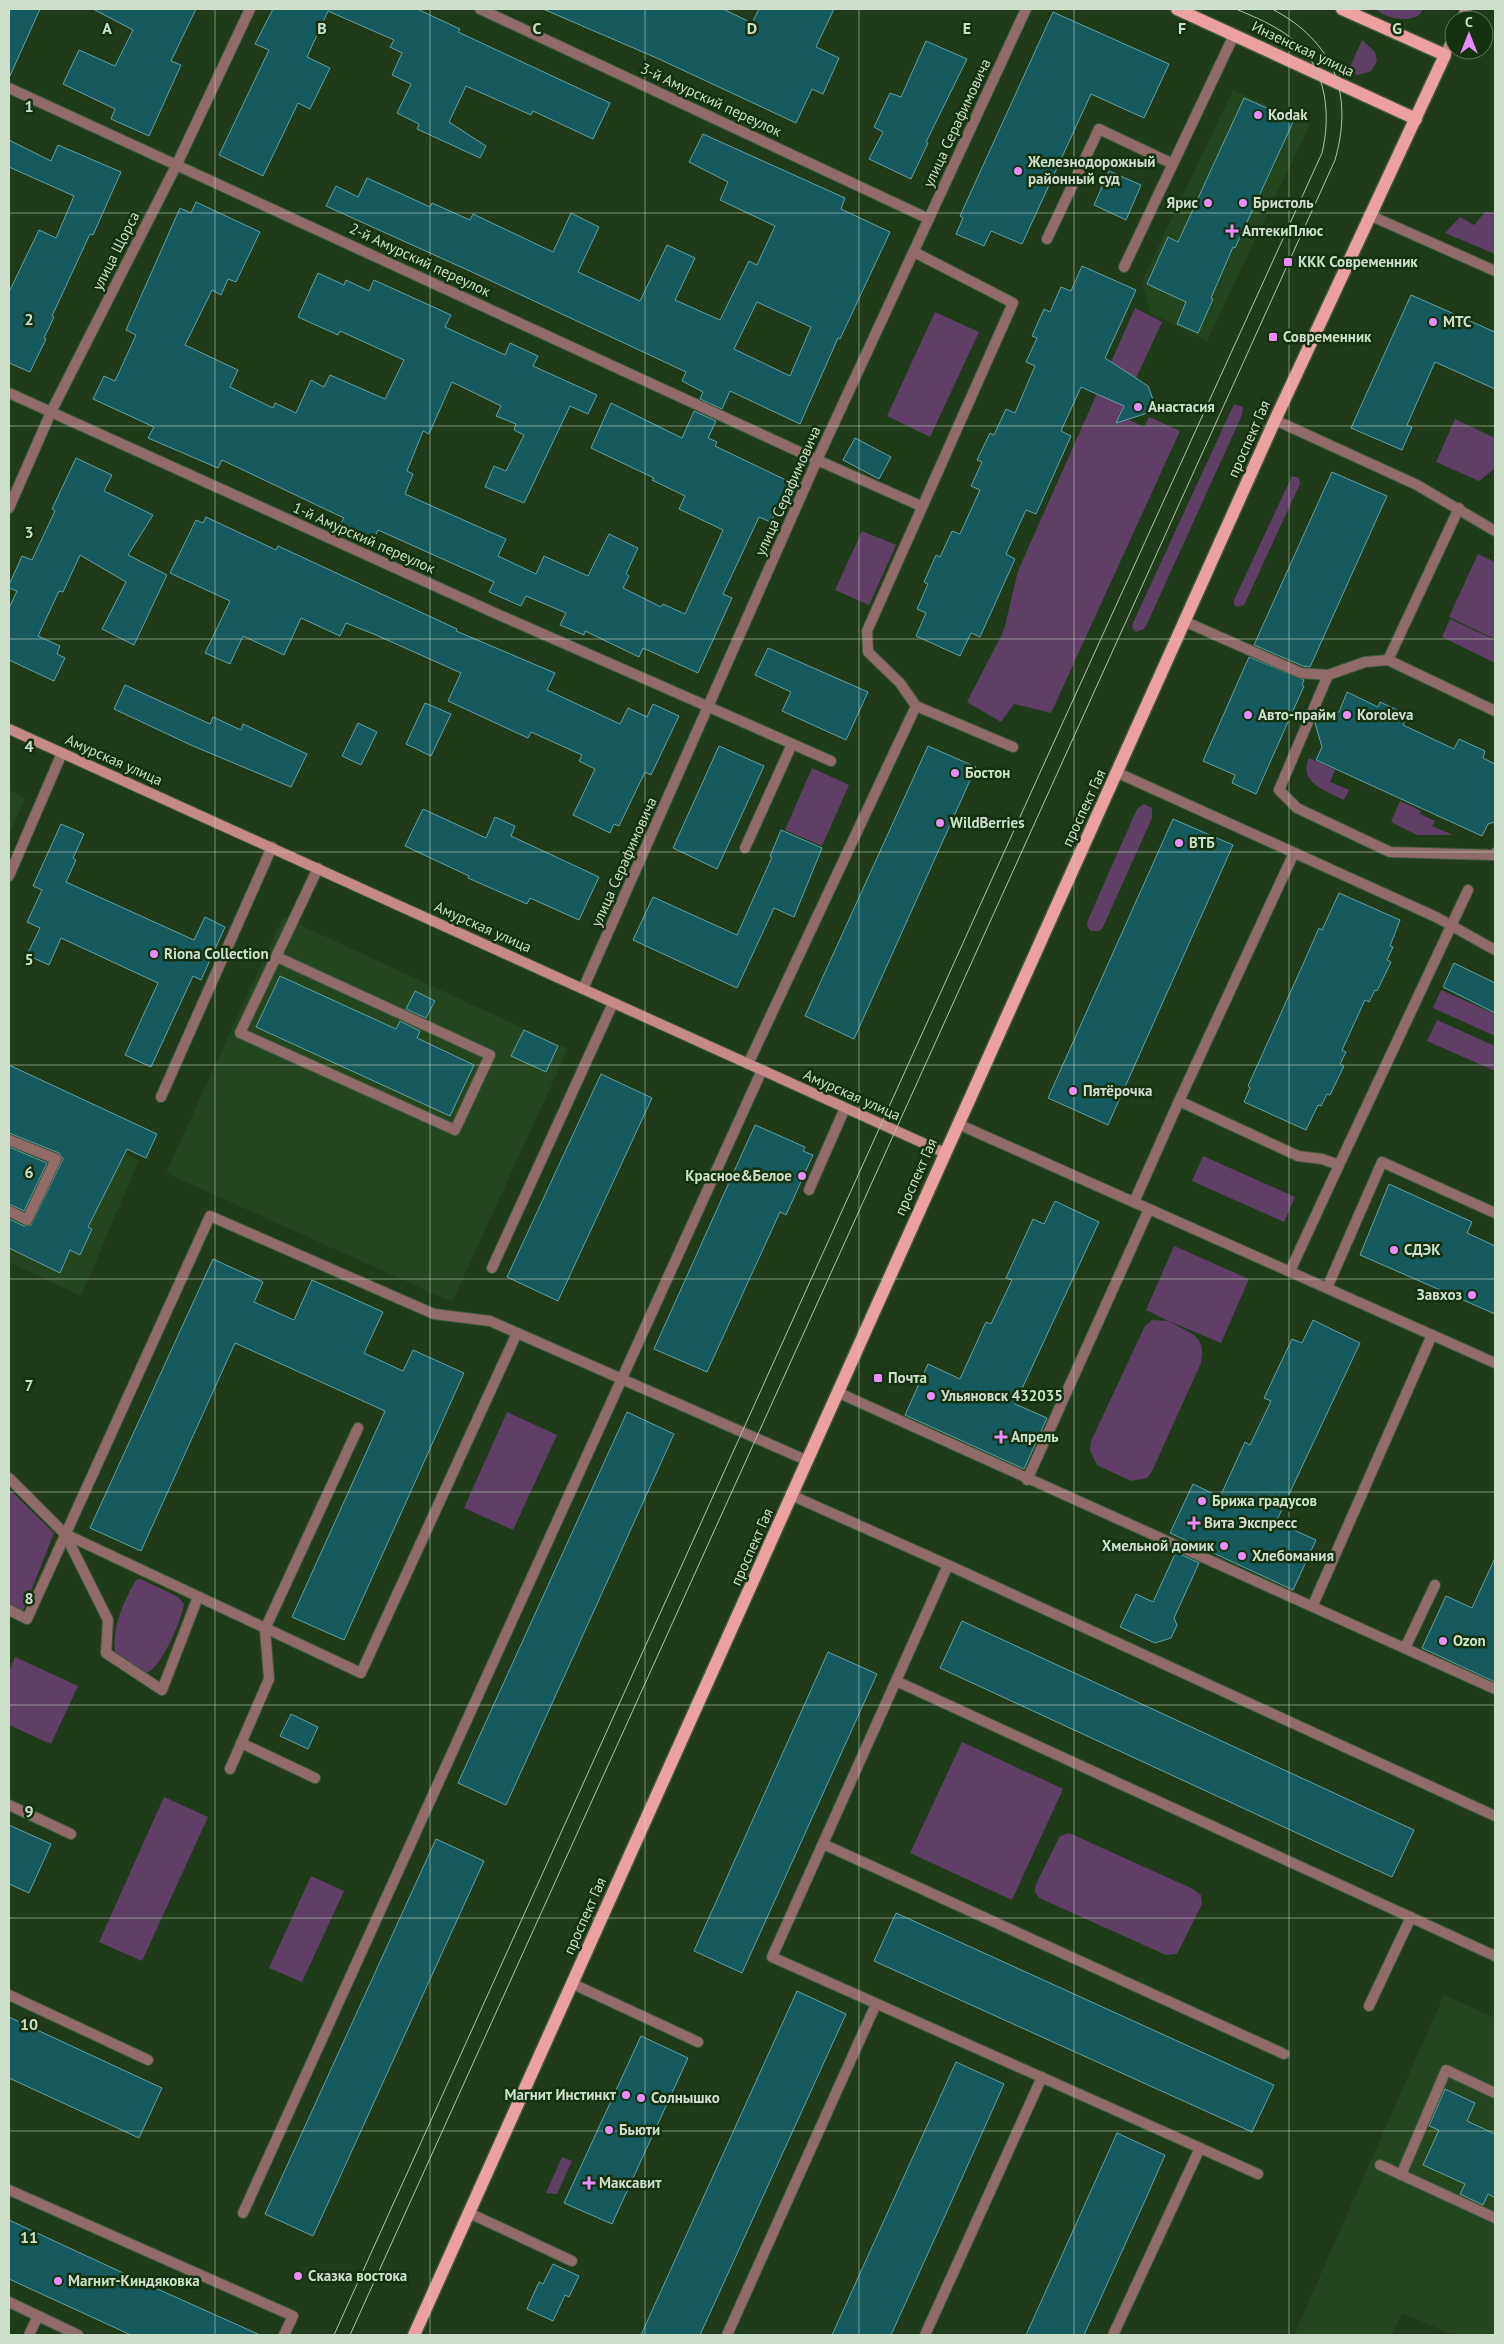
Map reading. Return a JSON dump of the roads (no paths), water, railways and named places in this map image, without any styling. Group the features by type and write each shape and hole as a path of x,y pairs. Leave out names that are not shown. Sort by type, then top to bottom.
{"main road":[{"name":"Инзенская улица","path":"1177,9 1416,119"},
{"path":"1342,9 1444,55"},
{"name":"проспект Гая","path":"414,2335 793,1496 944,1153 1118,774 1275,420 1444,57"}],"street":[{"name":"улица Щорса","path":"9,508 51,412 177,164 250,9"},
{"name":"3-й Амурский переулок","path":"480,9 930,219"},
{"name":"улица Серафимовича","path":"583,989 817,460 1026,9"},
{"path":"1124,267 1234,35"},
{"name":"2-й Амурский переулок","path":"9,88 817,460 921,506"},
{"path":"1047,239 1099,129 1173,164"},
{"path":"1369,215 1495,271"},
{"path":"914,252 1013,303 867,631 868,652 900,683 916,706 1013,747"},
{"name":"1-й Амурский переулок","path":"9,393 479,606 831,762"},
{"path":"1275,420 1417,484 1495,531"},
{"path":"1388,660 1459,508"},
{"path":"1186,622 1301,673 1328,675 1365,662 1388,660 1495,711"},
{"path":"1328,675 1279,790 1296,808 1390,852 1494,855 1495,853"},
{"path":"748,1064 916,706"},
{"name":"Амурская улица","path":"9,729 944,1153"},
{"path":"745,848 792,744"},
{"path":"9,876 62,753"},
{"path":"1118,774 1451,925 1495,950"},
{"path":"161,1097 272,847"},
{"path":"1134,1202 1294,853"},
{"path":"277,956 490,1055 455,1130 240,1033 318,868"},
{"path":"1290,1271 1468,890"},
{"path":"492,1268 613,1002"},
{"path":"243,2213 762,1070"},
{"path":"1179,1102 1298,1156 1322,1158 1339,1165"},
{"path":"809,1190 845,1108"},
{"path":"958,1124 1495,1363"},
{"path":"9,1140 56,1159 27,1220 9,1212"},
{"path":"1327,1288 1382,1162 1495,1213"},
{"path":"1027,1480 1150,1209"},
{"path":"9,1610 27,1619 210,1216 434,1314 490,1321 808,1461"},
{"path":"65,1534 361,1673 517,1333"},
{"path":"1313,1605 1432,1335"},
{"path":"839,1393 1027,1480 1313,1605 1495,1689"},
{"path":"230,1769 269,1679 265,1629 358,1428"},
{"path":"9,1478 65,1534 108,1620 106,1653 162,1690 198,1597"},
{"path":"793,1496 948,1565 1495,1816"},
{"path":"948,1565 772,1957 1258,2174"},
{"path":"1405,1648 1435,1585"},
{"path":"896,1681 1495,1956"},
{"path":"241,1743 315,1778"},
{"path":"9,1805 71,1834"},
{"path":"823,1844 1284,2054"},
{"path":"1369,2006 1411,1917"},
{"path":"573,1984 698,2042"},
{"path":"9,1995 148,2060"},
{"path":"727,2335 876,2004"},
{"path":"1400,2175 1446,2070 1495,2093"},
{"path":"925,2335 1042,2077"},
{"path":"1113,2335 1200,2148"},
{"path":"1380,2165 1495,2218"},
{"path":"9,2190 293,2316 284,2335"},
{"path":"469,2213 572,2261"},
{"path":"9,2302 78,2335"},
{"path":"29,2335 38,2316"}],"tram line":[{"path":"334,2335 1322,153 1325,139 1326,109 1324,94 1314,66 1296,42 1268,23 1236,9"},
{"path":"350,2335 1335,160 1342,113 1340,92 1334,72 1324,53 1311,37 1293,22 1272,9"}],"place":[{"name":"Kodak","path":"1258,115"},
{"name":"Железнодорожный районный суд","path":"1018,171"},
{"name":"Ярис","path":"1208,203"},
{"name":"Бристоль","path":"1243,203"},
{"name":"АптекиПлюс","path":"1232,231"},
{"name":"ККК Современник","path":"1288,262"},
{"name":"МТС","path":"1433,322"},
{"name":"Современник","path":"1273,337"},
{"name":"Анастасия","path":"1138,407"},
{"name":"Авто-прайм","path":"1248,715"},
{"name":"Koroleva","path":"1347,715"},
{"name":"Бостон","path":"955,773"},
{"name":"WildBerries","path":"940,823"},
{"name":"ВТБ","path":"1179,843"},
{"name":"Riona Collection","path":"154,954"},
{"name":"Пятёрочка","path":"1073,1091"},
{"name":"Красное&Белое","path":"802,1176"},
{"name":"СДЭК","path":"1394,1250"},
{"name":"Завхоз","path":"1472,1295"},
{"name":"Почта","path":"878,1378"},
{"name":"Ульяновск 432035","path":"931,1396"},
{"name":"Апрель","path":"1001,1437"},
{"name":"Брижа градусов","path":"1202,1501"},
{"name":"Вита Экспресс","path":"1194,1523"},
{"name":"Хмельной домик","path":"1224,1546"},
{"name":"Хлебомания","path":"1242,1556"},
{"name":"Ozon","path":"1443,1641"},
{"name":"Магнит Инстинкт","path":"626,2095"},
{"name":"Солнышко","path":"641,2098"},
{"name":"Бьюти","path":"609,2130"},
{"name":"Максавит","path":"589,2183"},
{"name":"Сказка востока","path":"298,2276"},
{"name":"Магнит-Киндяковка","path":"58,2281"}]}
